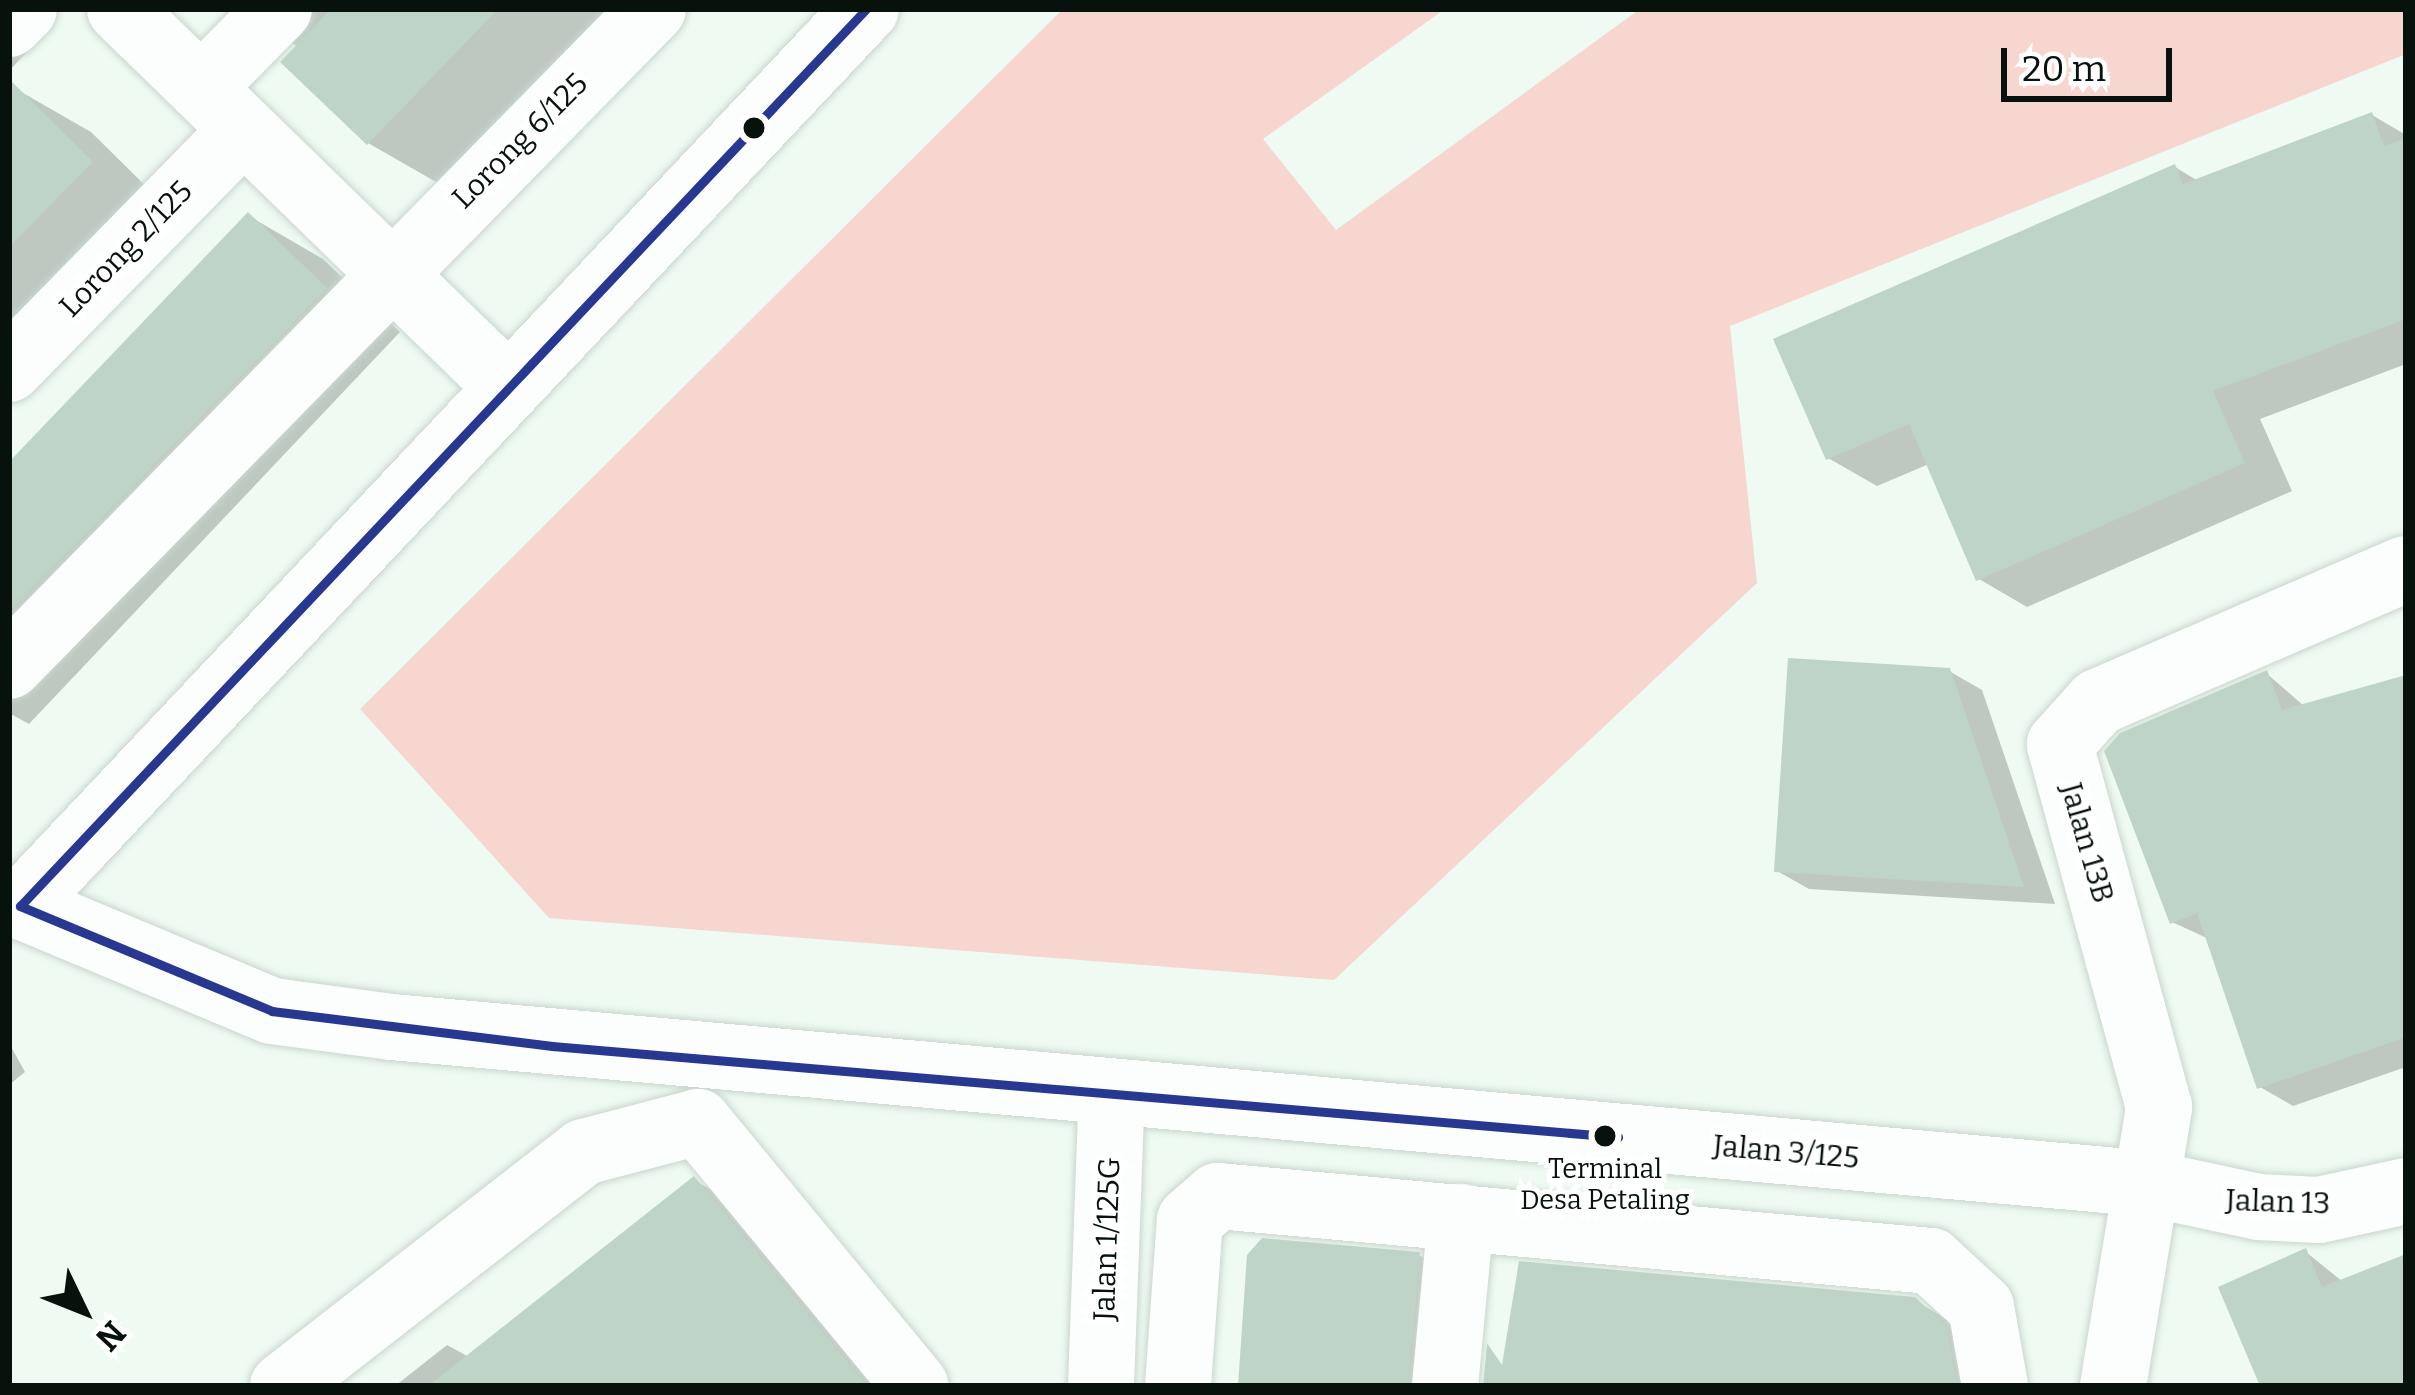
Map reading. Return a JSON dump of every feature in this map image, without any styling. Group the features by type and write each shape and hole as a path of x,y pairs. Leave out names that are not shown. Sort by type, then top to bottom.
{"street":[{"path":"9,24 24,9"},
{"path":"120,9 502,382"},
{"name":"Lorong 2/125","path":"9,368 222,109 279,9"},
{"name":"Lorong 6/125","path":"9,666 388,272 653,9"},
{"path":"14,903 502,382 866,9"},
{"name":"Jalan 13B","path":"2151,1184 2159,1107 2145,1031 2060,744 2098,702 2406,569"},
{"name":"Jalan 3/125","path":"14,903 272,1011 1112,1092 2151,1184"},
{"name":"Jalan 1/125G","path":"1101,1386 1112,1092"},
{"path":"283,1386 584,1152 698,1122 916,1386"},
{"path":"2113,1386 2151,1184"},
{"name":"Jalan 13","path":"2151,1184 2319,1210 2406,1191"},
{"path":"1178,1386 1190,1220 1205,1198 1930,1261 1982,1307 1995,1386"},
{"path":"1445,1386 1461,1217"}],"shaded area":[{"path":"1063,9 1445,9 1263,139 1336,230 1640,9 2406,9 2406,54 1730,326 1757,583 1334,980 549,918 360,709"}],"building":[{"path":"331,9 498,9 367,145 280,62"},
{"path":"9,79 93,162 9,247"},
{"path":"2372,112 2384,146 2406,138 2406,319 2213,391 2245,463 1976,581 1909,424 1826,460 1773,339 2175,164 2183,184"},
{"path":"248,212 327,288 9,612 9,462"},
{"path":"1788,658 1950,668 2024,887 1774,872"},
{"path":"2267,670 2282,710 2406,675 2406,1037 2257,1089 2197,913 2170,924 2104,751 2120,733"},
{"path":"694,1176 867,1386 428,1386"},
{"path":"1262,1238 1420,1252 1408,1386 1238,1386 1247,1255"},
{"path":"2306,1248 2322,1287 2406,1254 2406,1386 2260,1386 2218,1287"},
{"path":"1519,1261 1915,1297 1946,1326 1957,1386 1483,1386 1487,1343 1502,1365"}],"transit line":[{"path":"866,9 20,906 272,1011 552,1046 1618,1137"}],"place":[{"name":"Terminal Desa Petaling","path":"1605,1136"}]}
